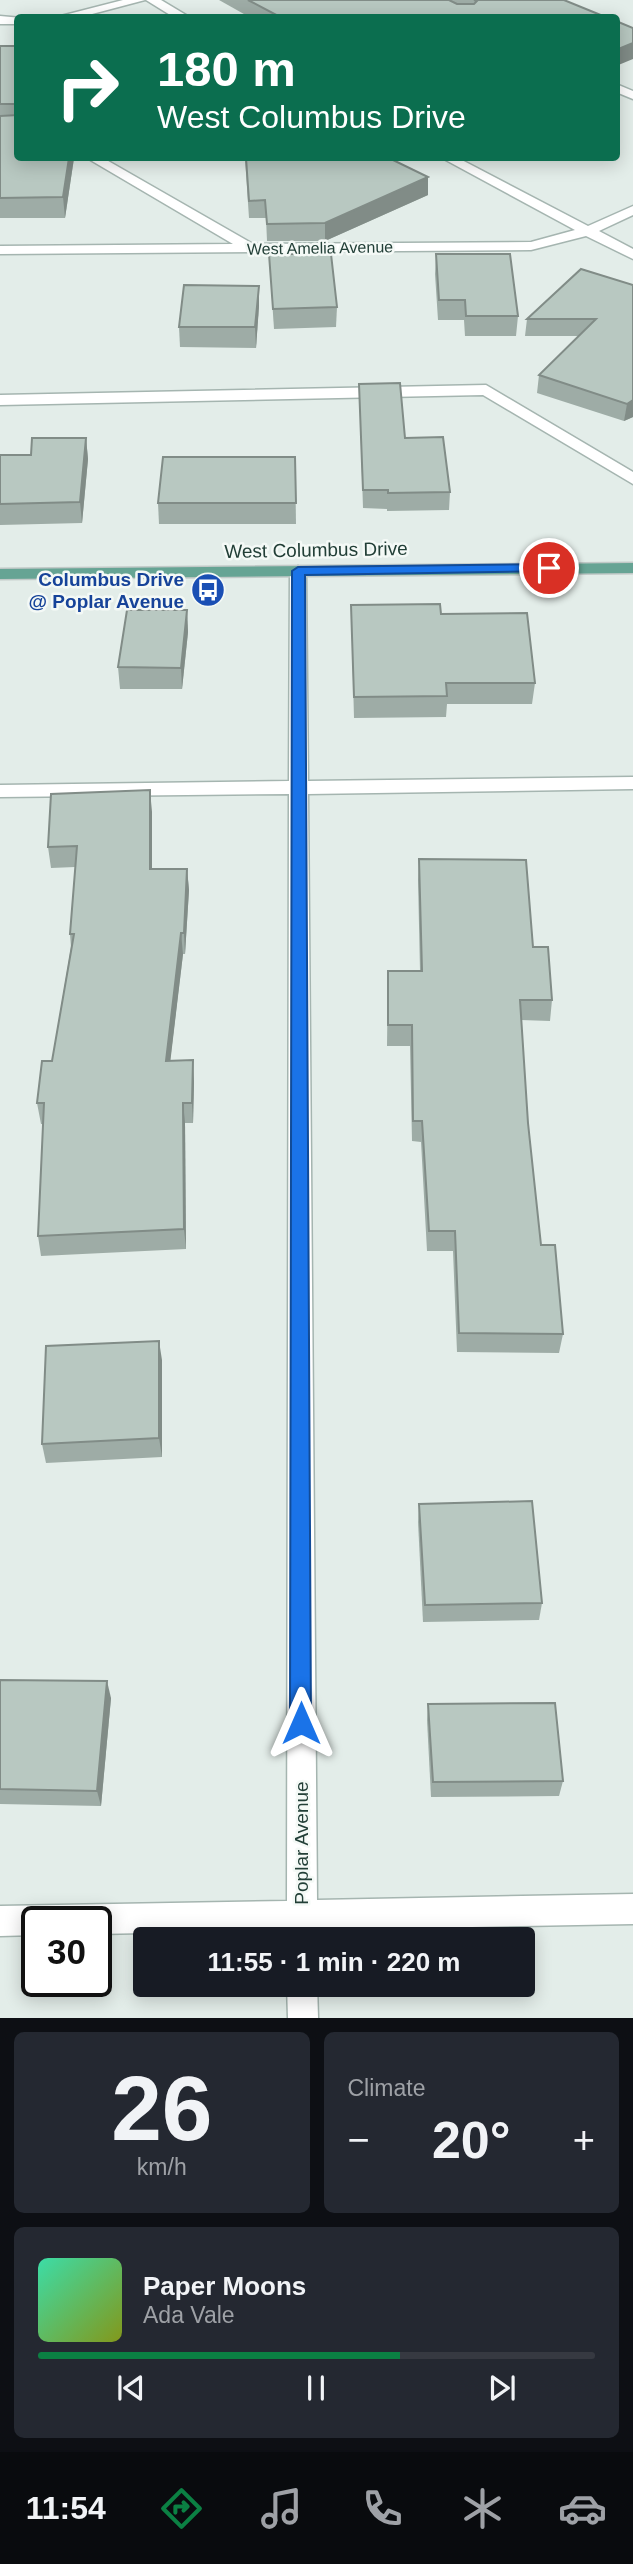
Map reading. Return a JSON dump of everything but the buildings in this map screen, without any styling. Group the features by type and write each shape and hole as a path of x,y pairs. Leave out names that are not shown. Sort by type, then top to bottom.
{"main road":[{"name":"West Columbus Drive","path":"0,574 633,568"}],"street":[{"path":"77,14 139,0"},
{"path":"152,0 178,14"},
{"path":"99,161 253,249"},
{"path":"455,161 633,255"},
{"name":"West Amelia Avenue","path":"0,250 531,246 588,231 633,210"},
{"path":"0,400 486,390 633,479"},
{"name":"Poplar Avenue","path":"298,571 302,1927"},
{"path":"0,791 632,788"},
{"path":"0,1920 302,1927 633,1909"},
{"path":"302,1997 303,2018"}],"place":[{"name":"Columbus Drive @ Poplar Avenue","path":"208,590"}],"route":[{"path":"301,1723 298,571 549,568"}]}
